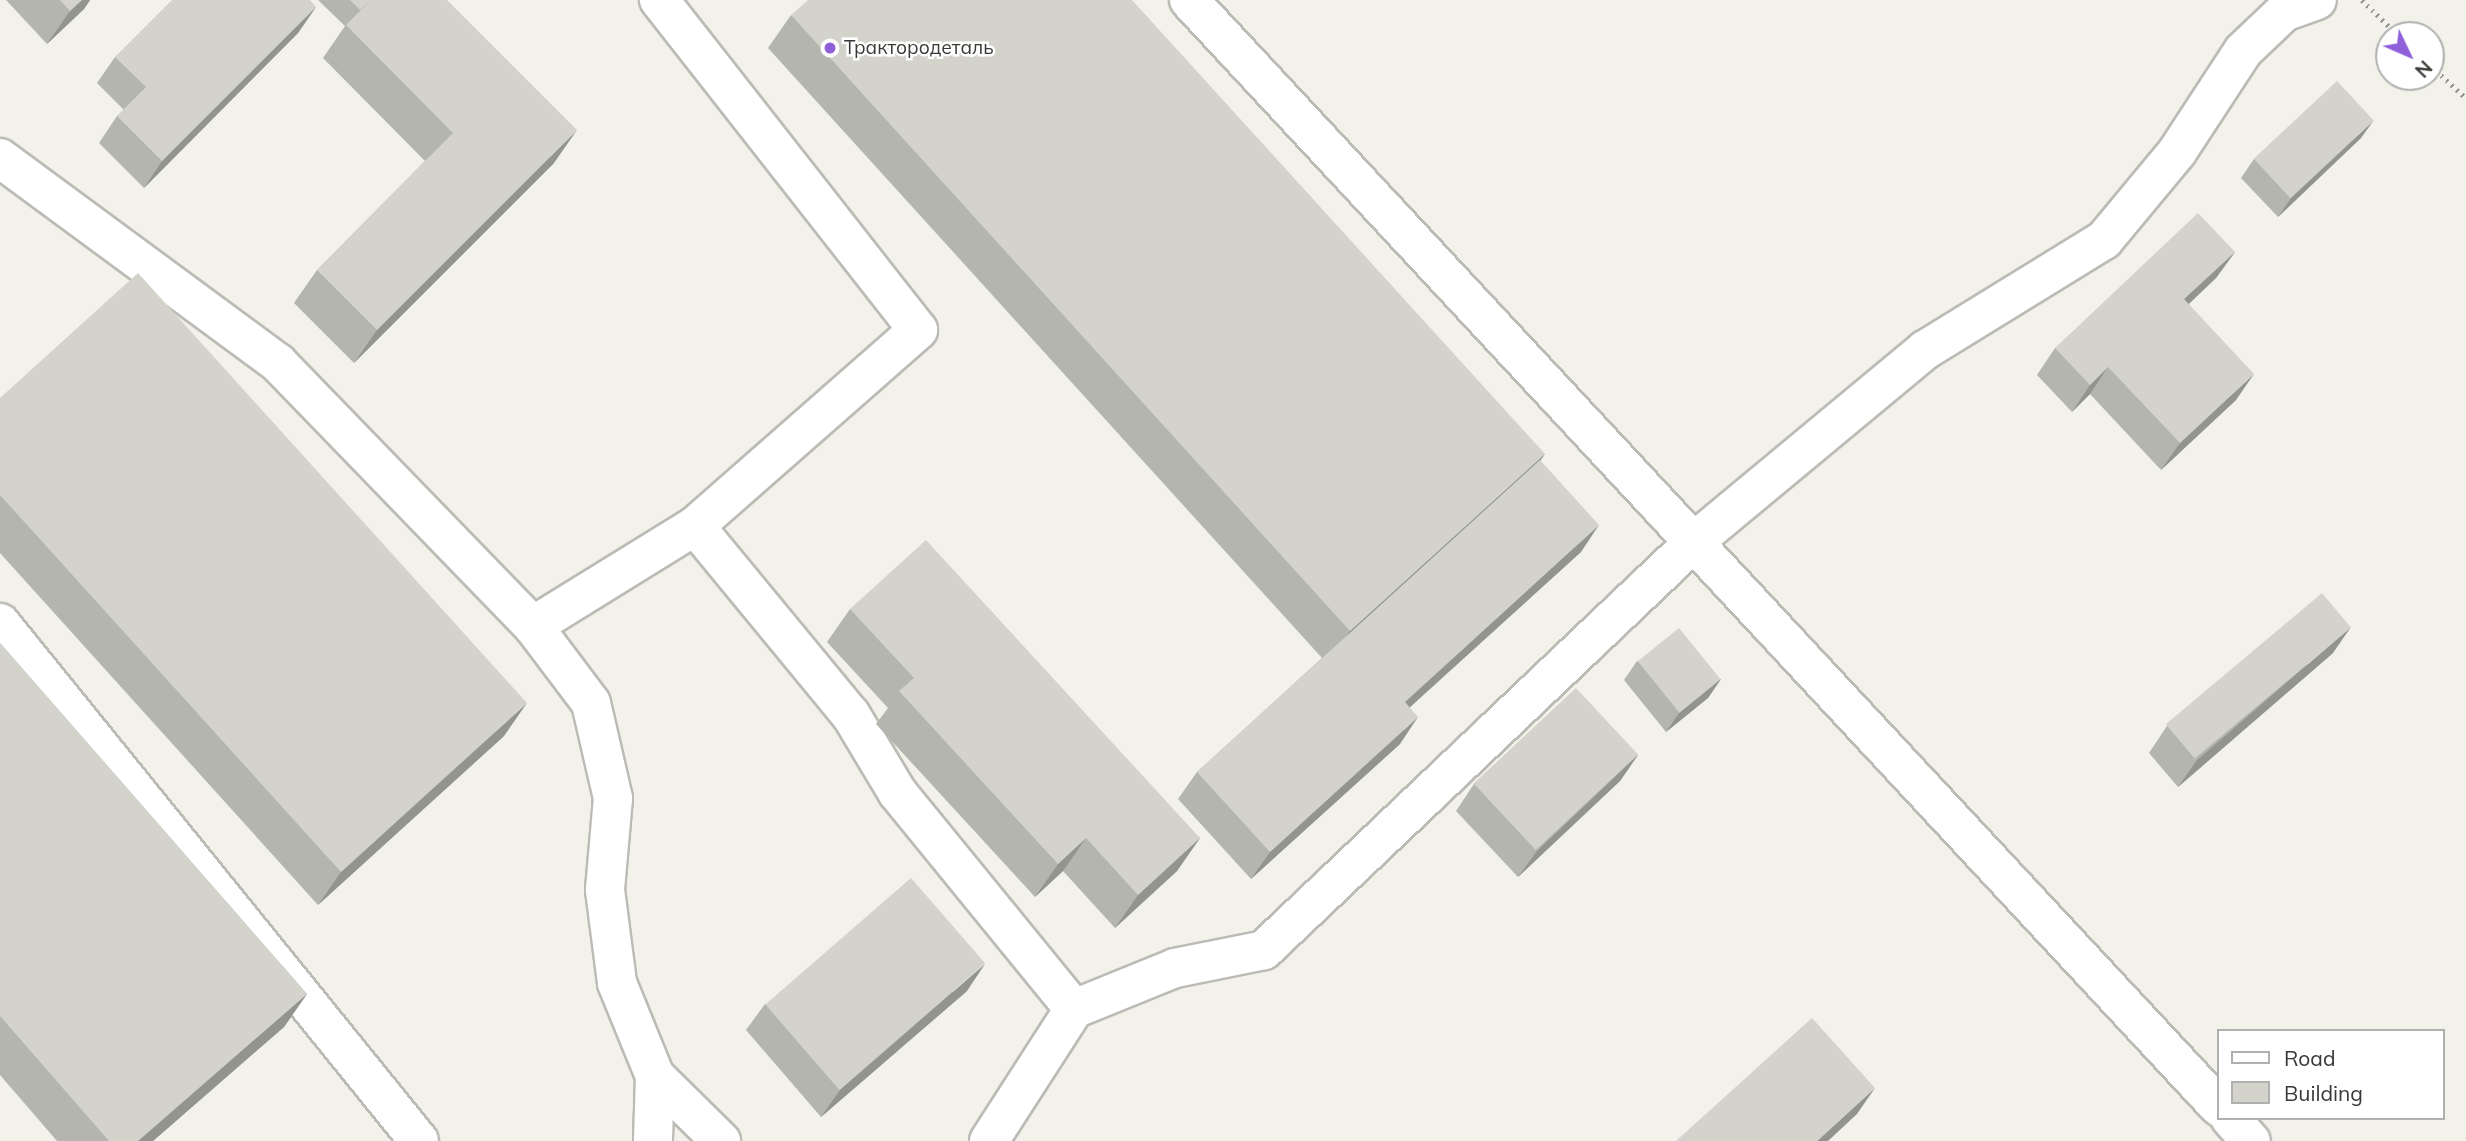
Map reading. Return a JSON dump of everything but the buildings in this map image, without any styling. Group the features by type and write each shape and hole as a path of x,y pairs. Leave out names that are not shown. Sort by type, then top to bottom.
{"lane":[{"path":"533,626 695,526 918,330 659,0"},
{"path":"1189,0 2218,1106"},
{"path":"989,1141 1074,1009 1175,968 1264,950 1695,541 1925,351 2104,240 2177,152 2243,51 2284,12 2317,0"},
{"path":"0,158 278,363 533,626 591,703 613,798 605,890 617,983 654,1076 653,1141"},
{"path":"695,526 851,715 897,792 1074,1009"},
{"path":"0,623 419,1141"},
{"path":"654,1076 721,1141"},
{"path":"2232,1120 2251,1141"}],"path":[{"path":"2362,0 2384,21"},
{"path":"2445,79 2466,98"}],"place":[{"name":"Трактородеталь","path":"830,48"}]}
